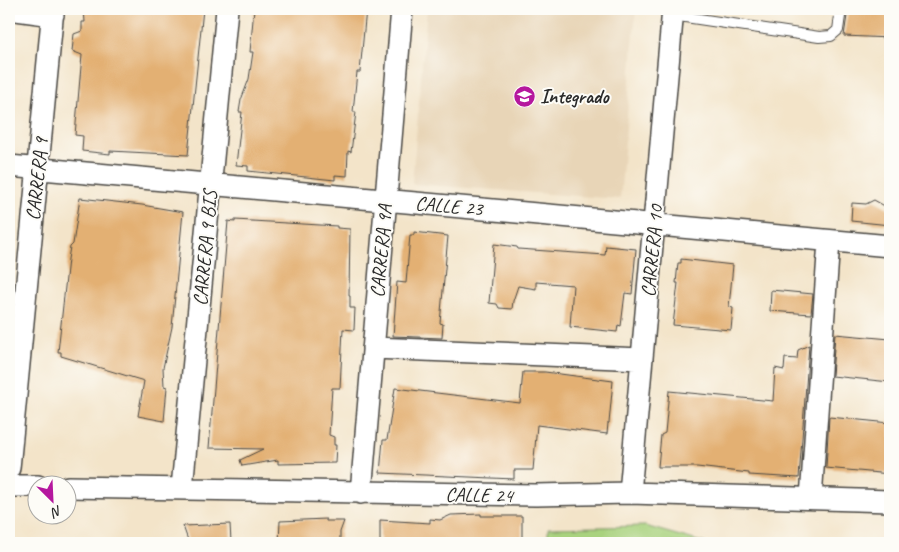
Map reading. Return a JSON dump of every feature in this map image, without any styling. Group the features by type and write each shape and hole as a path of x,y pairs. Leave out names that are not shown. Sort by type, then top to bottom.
{"street":[{"path":"9,9 53,12"},
{"name":"CARRERA 9 BIS","path":"182,488 227,9"},
{"name":"CARRERA 9A","path":"361,493 402,9"},
{"name":"CARRERA 9","path":"9,468 53,12"},
{"name":"CARRERA 10","path":"630,493 673,12"},
{"name":"CALLE 23","path":"9,166 890,246"},
{"path":"811,498 829,241"},
{"path":"373,348 642,359"},
{"path":"9,486 28,486"},
{"name":"CALLE 24","path":"78,487 536,495 630,493 890,500"}],"lane":[{"path":"673,12 819,37 831,36 838,30 840,9"}],"shaded area":[{"name":"Integrado","path":"427,9 636,9 620,199 412,184"}],"green space":[{"path":"645,526 705,543 548,543 548,528"}],"building":[{"path":"84,9 203,9 188,155 110,151 110,154 82,151 83,136 75,135 82,55 72,51 74,34 82,31 82,22 85,22"},
{"path":"254,9 366,9 360,72 357,72 353,112 356,112 351,152 348,151 347,176 335,175 335,180 248,171 248,166 236,165 242,112 239,112 241,100 249,79 253,52 250,52"},
{"path":"848,9 890,9 890,38 844,36"},
{"path":"80,198 183,212 172,327 163,368 164,386 167,387 164,421 138,416 144,381 61,356 61,352 58,352 68,259 70,247 73,244"},
{"path":"874,200 890,209 890,225 851,221 852,203 866,204"},
{"path":"235,220 337,226 337,228 350,229 349,296 350,308 355,308 354,330 343,329 340,388 332,388 329,435 334,437 334,445 336,445 335,463 278,464 278,460 242,466 240,460 263,449 209,448 228,221 235,222"},
{"path":"414,232 448,236 440,323 443,324 442,338 393,336 397,282 406,283 410,235 414,235"},
{"path":"494,244 517,247 518,249 605,255 606,246 636,249 632,294 625,293 621,326 618,325 617,332 570,327 573,285 536,282 536,289 518,286 512,309 499,308 497,304 489,303"},
{"path":"681,259 733,265 729,307 733,308 731,330 673,325 678,283 676,283 678,263 681,263"},
{"path":"771,290 813,294 811,314 770,311"},
{"path":"835,334 890,339 890,382 832,376"},
{"path":"809,345 799,478 749,475 749,473 697,467 658,467 661,435 665,433 669,391 773,401 775,368 784,370 785,358 797,359 798,350"},
{"path":"523,372 545,372 613,381 607,434 537,425 533,470 514,470 514,479 380,473 383,440 387,440 395,388 520,403"},
{"path":"829,417 890,423 890,474 826,468"},
{"path":"481,514 481,516 522,516 522,543 380,543 380,520 430,523 430,519 440,520 451,515"},
{"path":"326,519 326,521 344,521 340,532 340,543 279,543 280,521"},
{"path":"230,524 231,542 229,543 189,543 183,526"}],"place":[{"name":"Integrado","path":"524,96"}]}
